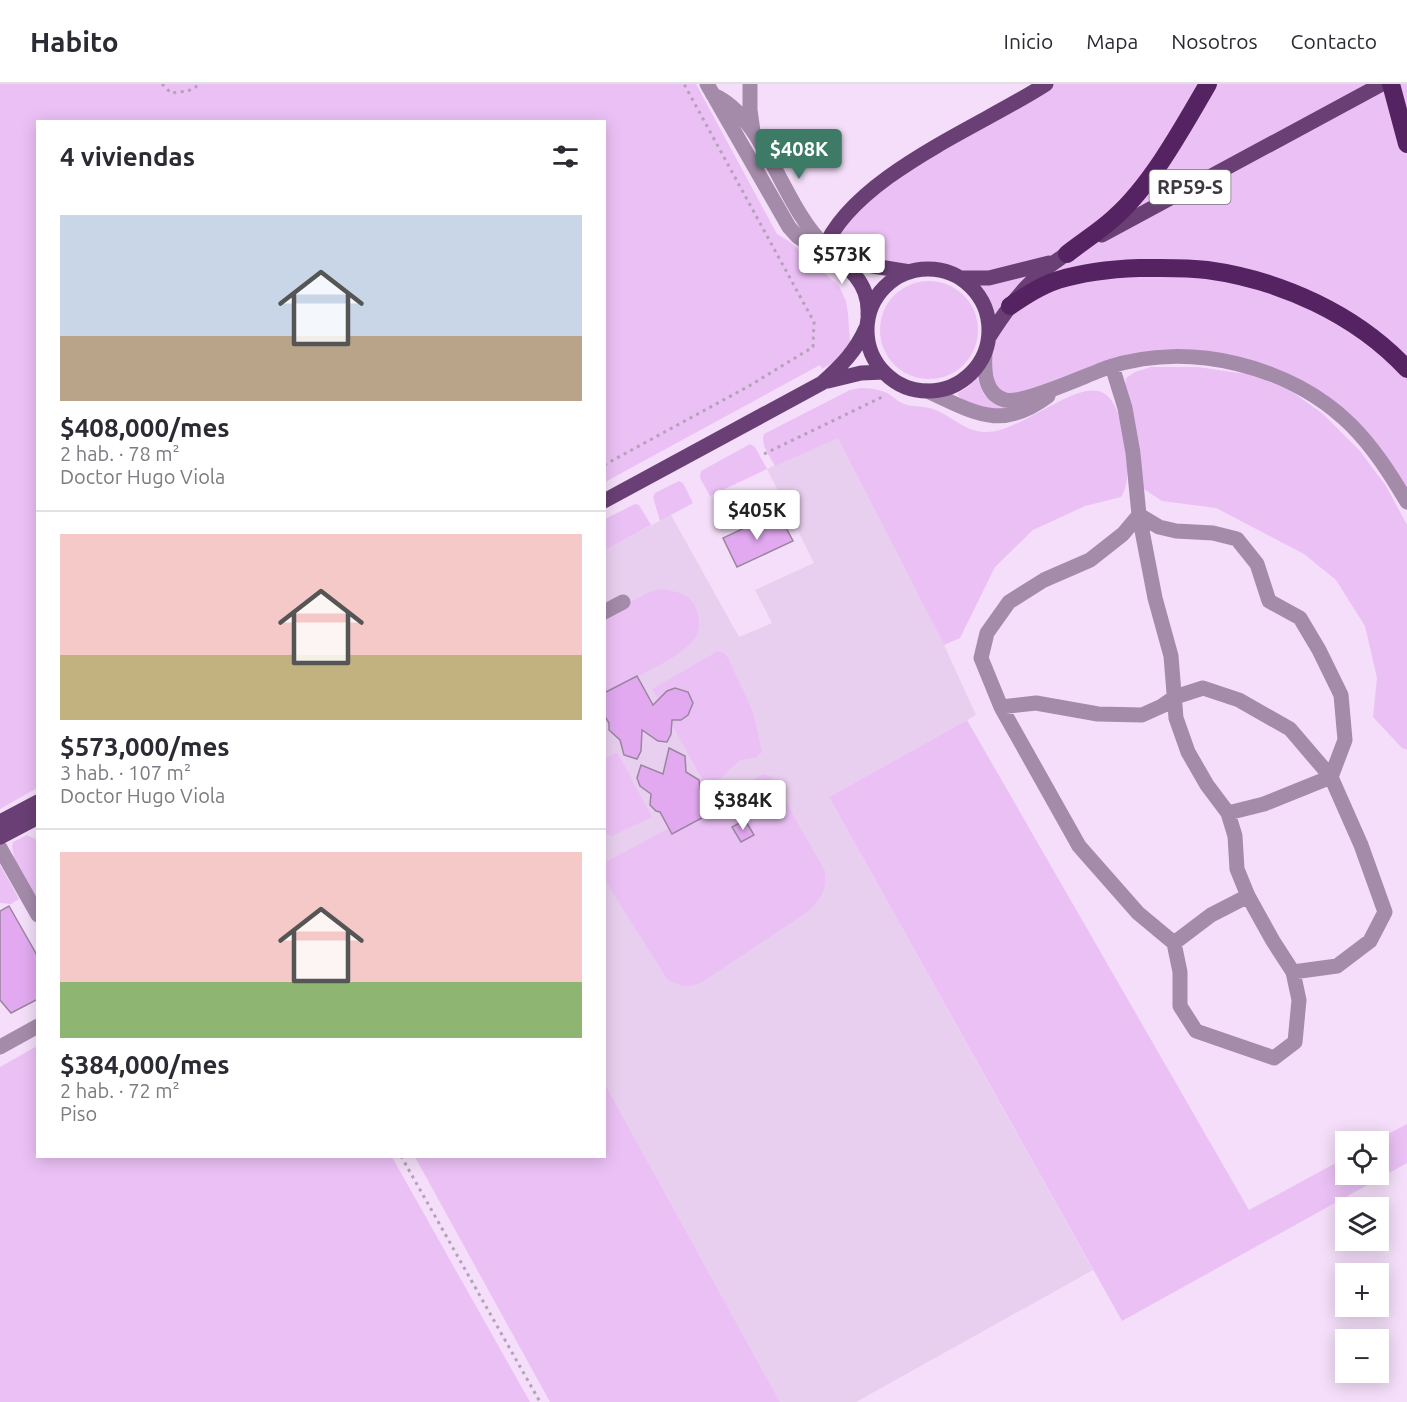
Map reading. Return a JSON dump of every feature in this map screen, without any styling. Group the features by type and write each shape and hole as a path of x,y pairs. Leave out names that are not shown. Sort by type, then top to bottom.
{"highway":[{"path":"1059,258 1116,217 1142,187 1178,136 1208,84"},
{"path":"1391,84 1407,144"},
{"path":"1010,306 1056,280 1084,274 1123,269 1205,270 1282,288 1320,306 1362,330 1407,369"}],"main road":[{"path":"824,248 837,225 871,190 971,126 1046,84"},
{"name":"RP59-S","path":"989,337 1030,282 1059,258 1382,84"},
{"path":"824,248 852,261 910,272"},
{"path":"606,500 822,382 849,358 860,343 868,321 874,302 883,289 895,279 910,272 927,269 944,271 960,278 973,289 983,303 988,320 989,337 985,354 978,366 968,377 948,387 927,391 903,386 884,372 871,350 868,321 869,305 866,292 852,271 824,248"},
{"name":"RP59-S","path":"960,278 989,278 1059,258"},
{"path":"822,382 861,373 884,372"},
{"path":"0,822 36,803"},
{"path":"0,837 36,821"}],"street":[{"path":"750,84 753,131"},
{"path":"710,90 733,107 753,131 800,215 824,248"},
{"path":"710,90 789,227 798,237 824,248"},
{"path":"985,354 985,380 992,390 1004,399 1020,400 1112,366 1142,359 1180,357 1212,359 1250,367 1292,384 1324,403 1351,425 1385,465 1407,502"},
{"path":"1112,366 1125,408 1133,453 1139,515 1155,598 1171,656 1176,718 1188,752 1207,785 1228,813 1235,836 1237,869 1248,896 1272,941 1293,972 1299,1000 1295,1042 1274,1058 1196,1030 1180,1006 1180,972 1174,943 1138,913 1079,846 1001,707 981,658 987,633 1009,602 1044,580 1090,560 1123,534 1139,515"},
{"path":"927,391 983,416 1005,416 1020,412 1040,402 1060,387"},
{"path":"1139,515 1159,526 1176,531 1213,533 1237,539 1257,564 1269,601 1300,618 1319,650 1341,696 1345,740 1331,777 1264,804 1228,813"},
{"path":"606,611 623,602"},
{"path":"1001,707 1036,703 1098,714 1142,715 1175,697 1203,688 1239,700 1290,729 1331,777 1361,845 1385,912 1370,941 1337,966 1293,972"},
{"path":"0,848 36,911"},
{"path":"1174,943 1211,915 1248,896"},
{"path":"0,1047 36,1027"}],"path":[{"path":"162,84 171,93 188,91 201,84"},
{"path":"606,464 749,386 813,347 814,322 684,84"},
{"path":"764,454 882,397"},
{"path":"402,1158 540,1402"}],"shaded area":[{"path":"0,84 696,84 777,234 790,242 839,286 846,301 850,343 834,362 822,369 820,365 606,481 606,120 36,120 36,789 0,809"},
{"path":"1046,84 1407,84 1407,502 1351,425 1250,367 1142,359 1060,387 999,396 985,353 989,337 988,320 983,303 973,289 960,278 944,271 927,269 910,272 873,266 825,246 853,207"},
{"path":"929,281 948,285 964,295 974,311 978,330 974,349 964,365 948,375 929,379 910,375 894,365 884,349 880,330 884,311 894,295 910,285"},
{"path":"1151,367 1198,367 1253,375 1291,391 1323,414 1360,451 1386,486 1407,525 1407,750 1402,748 1373,717 1377,678 1365,626 1336,580 1304,554 1216,508 1162,501 1141,487 1141,453 1137,449 1125,387 1126,378 1135,372"},
{"path":"977,377 984,395 1008,408 995,410 981,408 967,402 957,394"},
{"path":"860,388 884,392 907,405 934,409 965,427 983,432 994,432 1008,427 1079,393 1093,390 1105,394 1114,404 1121,424 1127,471 1124,492 1121,497 1085,506 1033,530 995,567 960,638 944,645 838,438 775,466 764,446 764,434 850,390"},
{"path":"838,437 944,645 976,715 829,797 1093,1270 856,1402 780,1402 606,1086 606,549 671,515 739,637 772,623 755,590 814,563 767,469"},
{"path":"750,444 755,447 767,469 710,496 700,478 701,471"},
{"path":"679,481 683,483 693,503 660,521 653,497 655,493"},
{"path":"635,504 639,505 651,525 606,549 606,518"},
{"path":"661,589 687,597 695,605 698,614 698,632 688,646 678,654 606,692 606,615 647,593"},
{"path":"718,651 724,653 728,658 753,712 762,752 755,758 740,760 722,777 706,786 652,689"},
{"path":"967,720 1249,1210 1335,1163 1335,1185 1367,1185 1346,1197 1335,1197 1335,1203 1122,1321 829,797"},
{"path":"617,752 652,817 612,836 606,833 606,758"},
{"path":"763,774 771,776 825,871 825,883 823,892 810,910 704,981 685,986 667,979 606,882 606,862"},
{"path":"27,835 36,840 36,898 15,861 13,842"},
{"path":"0,865 19,899 11,904 0,903"},
{"path":"36,1047 36,1158 393,1158 530,1402 0,1402 0,1067"},
{"path":"606,1086 780,1402 550,1402 416,1158 606,1158"},
{"path":"1407,1124 1407,1163 1389,1173 1389,1134"}],"building":[{"path":"772,515 777,527 784,524 793,541 737,567 723,538"},
{"path":"637,676 653,705 667,691 675,688 688,692 693,703 688,715 681,720 672,720 671,734 667,742 658,741 642,730 641,751 637,759 624,755 620,740 609,730 606,718 606,692"},
{"path":"669,748 685,756 686,772 699,780 700,789 713,812 672,834 660,812 650,805 651,794 640,786 637,778 641,765 663,774"},
{"path":"745,820 754,835 741,842 732,827"},
{"path":"9,906 36,953 36,1000 11,1013 0,1000 0,911"}]}
